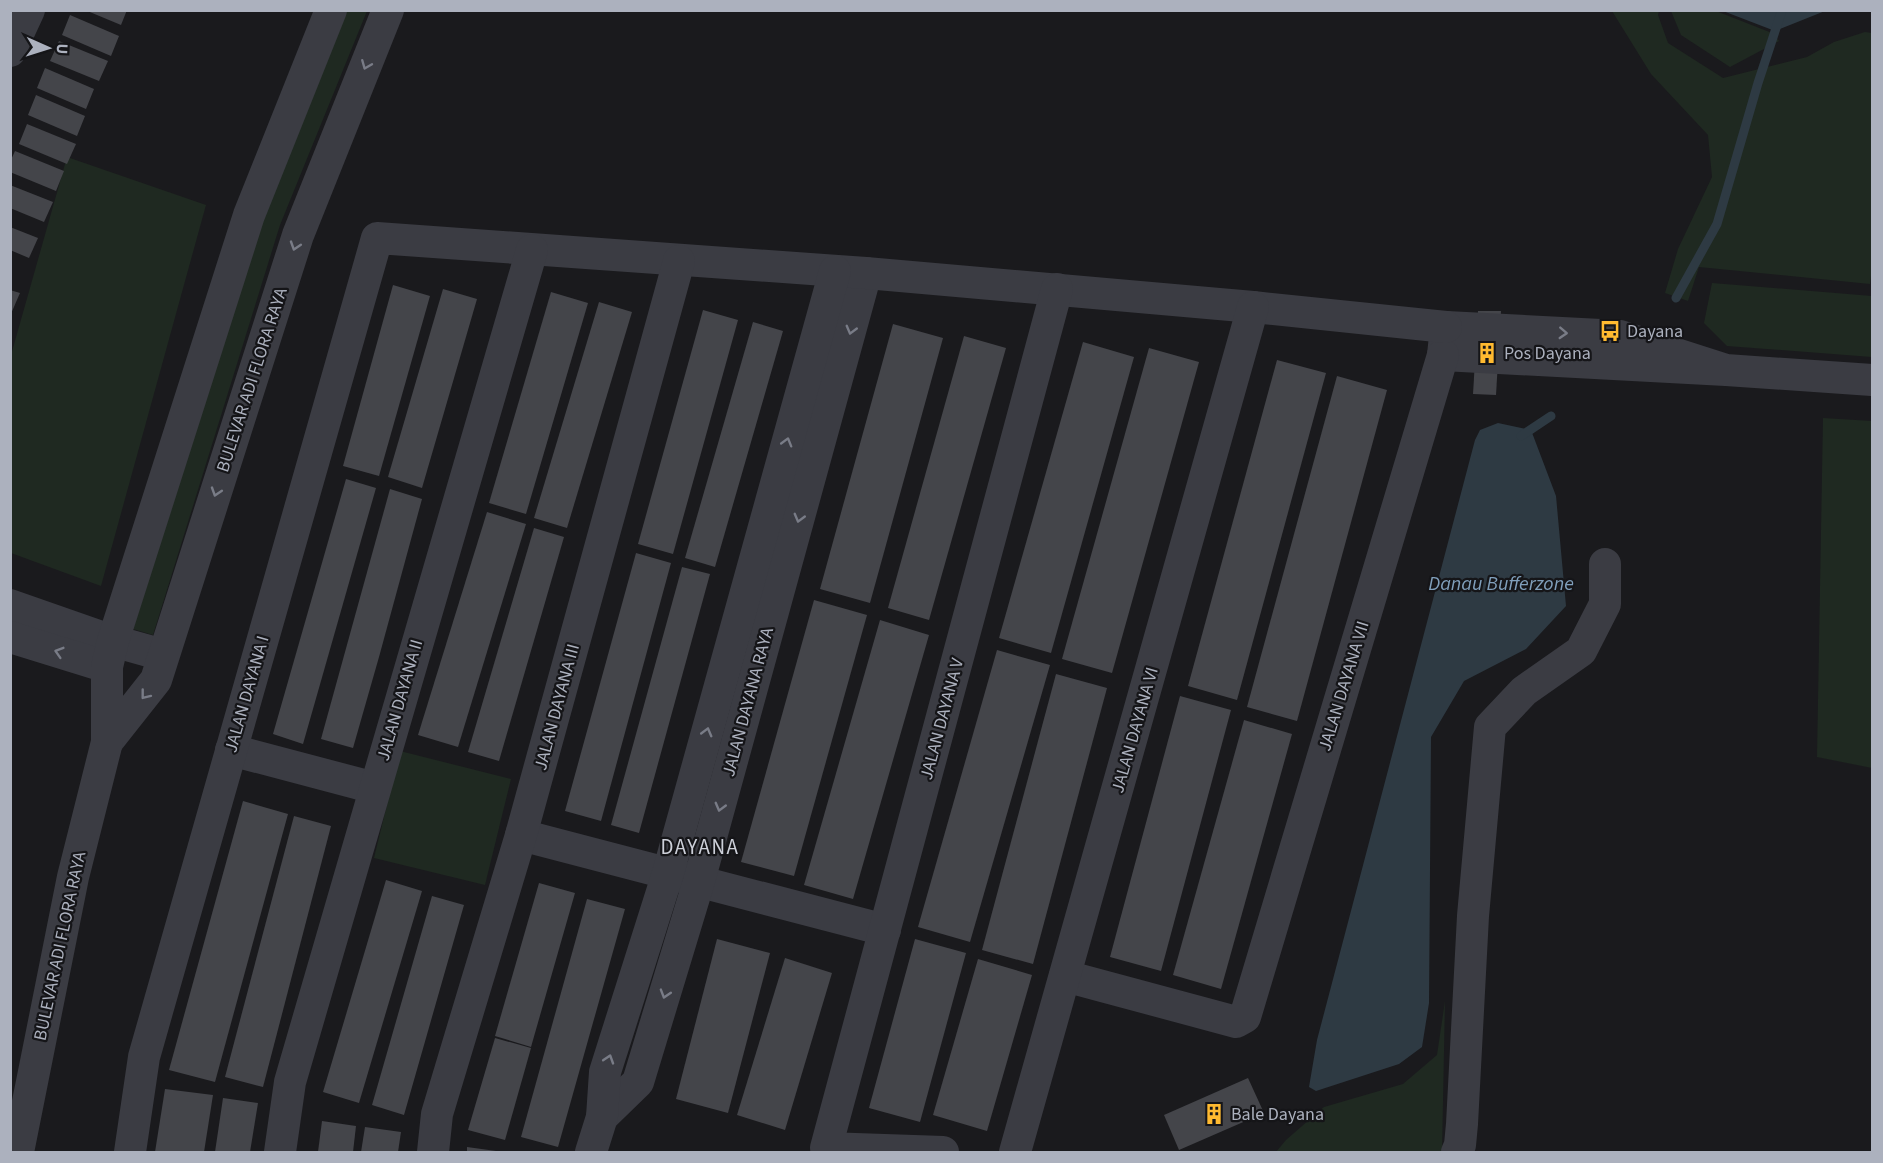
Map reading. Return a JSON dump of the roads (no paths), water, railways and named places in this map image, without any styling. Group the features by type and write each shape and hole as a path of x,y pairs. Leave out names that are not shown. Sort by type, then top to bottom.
{"street":[{"path":"10,51 29,10"},
{"name":"BULEVAR ADI FLORA RAYA","path":"18,1152 73,877 107,742 110,654 249,215 331,10"},
{"name":"BULEVAR ADI FLORA RAYA","path":"107,742 156,680 298,236 388,10"},
{"name":"JALAN DAYANA I","path":"130,1152 144,1058 377,238 532,250"},
{"path":"532,250 866,273 1253,307 1444,341 1503,345 1726,370 1872,380"},
{"name":"JALAN DAYANA II","path":"280,1152 290,1082 532,250"},
{"name":"JALAN DAYANA III","path":"433,1152 437,1114 521,835 679,261"},
{"name":"JALAN DAYANA RAYA","path":"591,1152 602,1117 605,1072 668,873 835,271"},
{"name":"JALAN DAYANA RAYA","path":"602,1117 638,1082 699,881 866,273"},
{"name":"JALAN DAYANA V","path":"943,1152 826,1148 1057,289"},
{"name":"JALAN DAYANA VI","path":"1015,1152 1253,307"},
{"name":"JALAN DAYANA VII","path":"1065,976 1236,1022 1245,1017 1444,341"},
{"path":"1457,1152 1462,1124 1473,916 1490,727 1524,691 1581,651 1605,604 1605,564"},
{"path":"10,605 110,654"},
{"path":"10,637 110,654 163,655"},
{"path":"231,750 375,788"},
{"path":"521,835 885,930"}],"water":[{"path":"1723,11 1825,11 1775,31"},
{"name":"Danau Bufferzone","path":"1498,423 1531,430 1556,496 1566,606 1526,649 1464,681 1431,737 1429,1003 1422,1047 1399,1064 1316,1091 1309,1087 1317,1040 1475,440 1480,430"}],"waterway":[{"path":"1676,298 1717,224 1782,10"},
{"path":"1521,436 1551,416"}],"place":[{"name":"Dayana","path":"1610,331"},
{"name":"Pos Dayana","path":"1487,353"},
{"name":"Bale Dayana","path":"1214,1114"}],"district":[{"name":"DAYANA","path":"700,847"}]}
